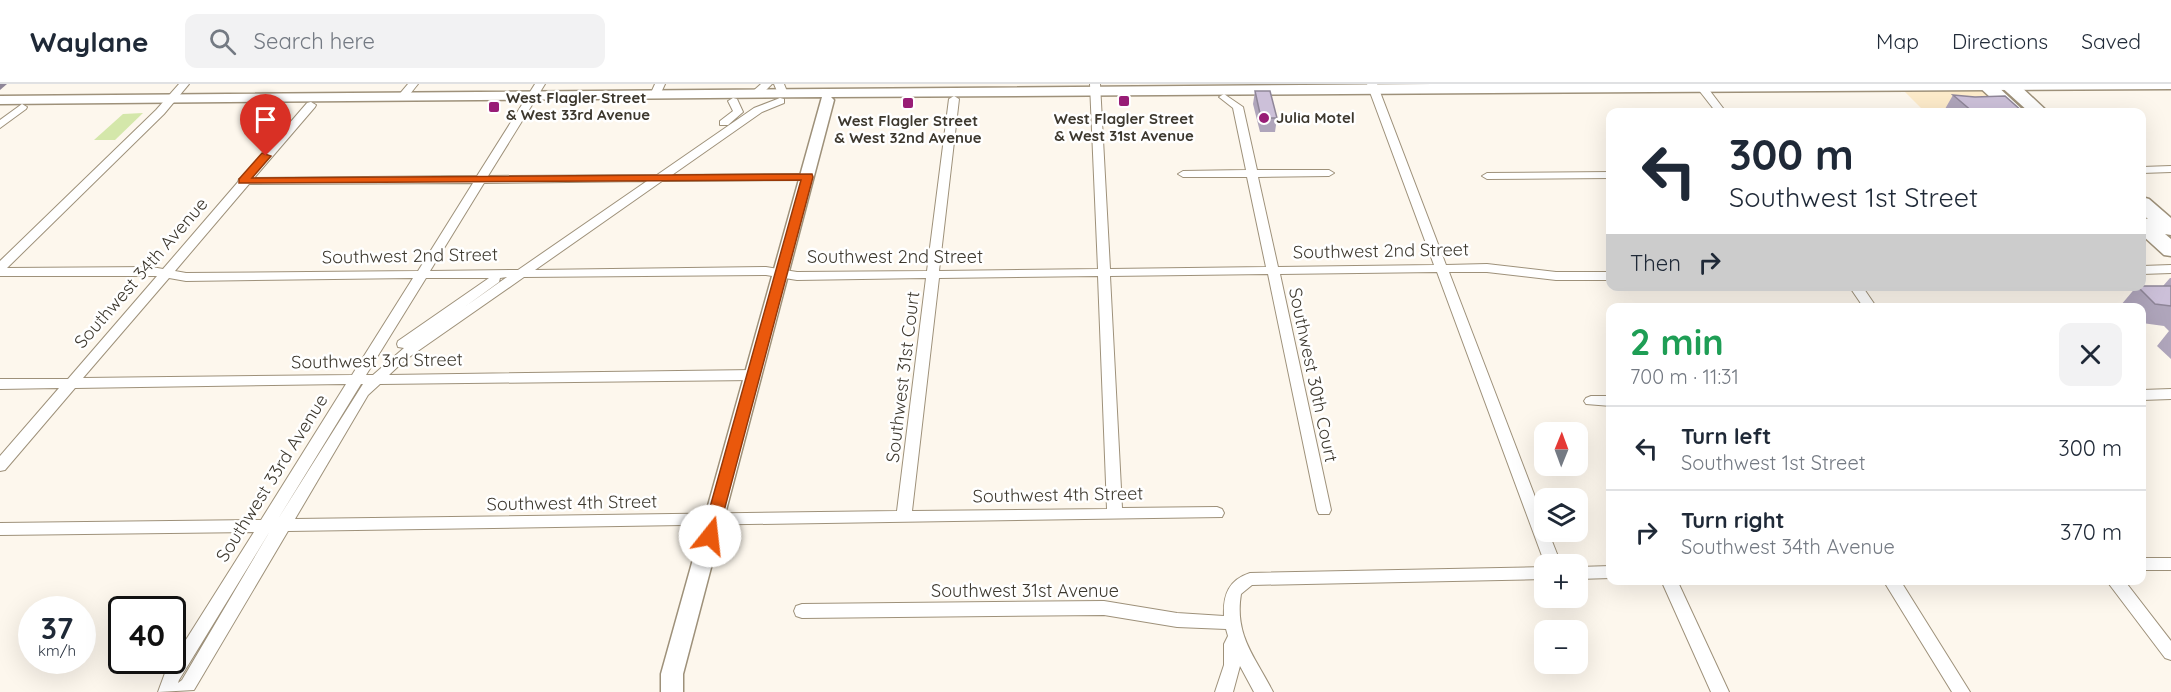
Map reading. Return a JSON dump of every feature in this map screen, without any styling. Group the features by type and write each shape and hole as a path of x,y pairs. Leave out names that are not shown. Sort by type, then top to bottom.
{"highway":[{"path":"1987,85 2013,108"},
{"path":"2008,85 2034,108"},
{"path":"2146,207 2171,229"},
{"path":"2146,228 2171,250"}],"main road":[{"path":"0,100 311,105 658,89 756,94 781,93 820,97 889,92 1510,87 1574,87 1594,90 2171,85"},
{"path":"1489,94 1510,87"},
{"path":"889,92 954,99 1096,91 1224,97 1241,102 1374,89 1489,94 1578,94 1594,90"},
{"path":"0,107 533,94 733,101 781,93"},
{"path":"672,692 672,675 808,177 820,97"}],"street":[{"path":"0,270 184,84"},
{"path":"402,97 413,84"},
{"path":"756,94 767,84"},
{"path":"1374,89 1549,554"},
{"path":"1703,89 1718,108"},
{"path":"1096,91 1115,513"},
{"name":"Southwest 33rd Avenue","path":"180,692 188,685 363,392 375,379 400,357 518,273 781,93"},
{"name":"Southwest 33rd Avenue","path":"167,692 171,678 264,526 359,379 533,94"},
{"name":"Southwest 31st Court","path":"904,516 954,99"},
{"path":"359,379 415,335 503,273 736,115 739,109 733,101"},
{"name":"Southwest 30th Court","path":"1241,102 1252,174 1324,510"},
{"name":"Southwest 34th Avenue","path":"0,466 243,181 311,105"},
{"path":"0,125 22,107"},
{"path":"2146,170 2171,170"},
{"path":"1183,174 1329,173"},
{"path":"1487,176 1606,175"},
{"path":"243,181 808,177"},
{"name":"Southwest 2nd Street","path":"0,270 164,273 186,277 766,271 797,276 1494,268 1560,276 1606,276"},
{"path":"2146,270 2171,269"},
{"path":"390,329 398,334 415,335"},
{"name":"Southwest 3rd Street","path":"0,384 754,375"},
{"path":"2146,395 2171,394"},
{"path":"1591,401 1606,401"},
{"name":"Southwest 4th Street","path":"0,529 1217,513"},
{"path":"2146,564 2171,564"},
{"path":"1588,573 1606,572"},
{"path":"1264,692 1253,679 1235,630 1232,602 1236,588 1250,579 1534,573"},
{"path":"1671,585 1720,692"},
{"path":"1894,585 1961,692"},
{"path":"2118,585 2171,653"},
{"name":"Southwest 31st Avenue","path":"802,611 1104,608 1235,630"},
{"path":"1224,692 1232,665 1235,630"}],"shaded area":[{"path":"1897,84 1977,84 2004,108 1921,108"}],"green space":[{"path":"143,113 115,140 94,140 123,114"}],"building":[{"path":"1255,91 1270,91 1277,118 1261,118"},
{"path":"1953,95 2005,96 2018,108 1968,108"},
{"path":"2146,286 2171,286 2171,306 2155,304 2142,291 2146,291"}],"place":[{"name":"West Flagler Street & West 31st Avenue","path":"1124,101"},
{"name":"West Flagler Street & West 32nd Avenue","path":"908,103"},
{"name":"West Flagler Street & West 33rd Avenue","path":"494,107"},
{"name":"Julia Motel","path":"1264,118"}],"route":[{"path":"266,156 243,181 808,177 710,536"}]}
